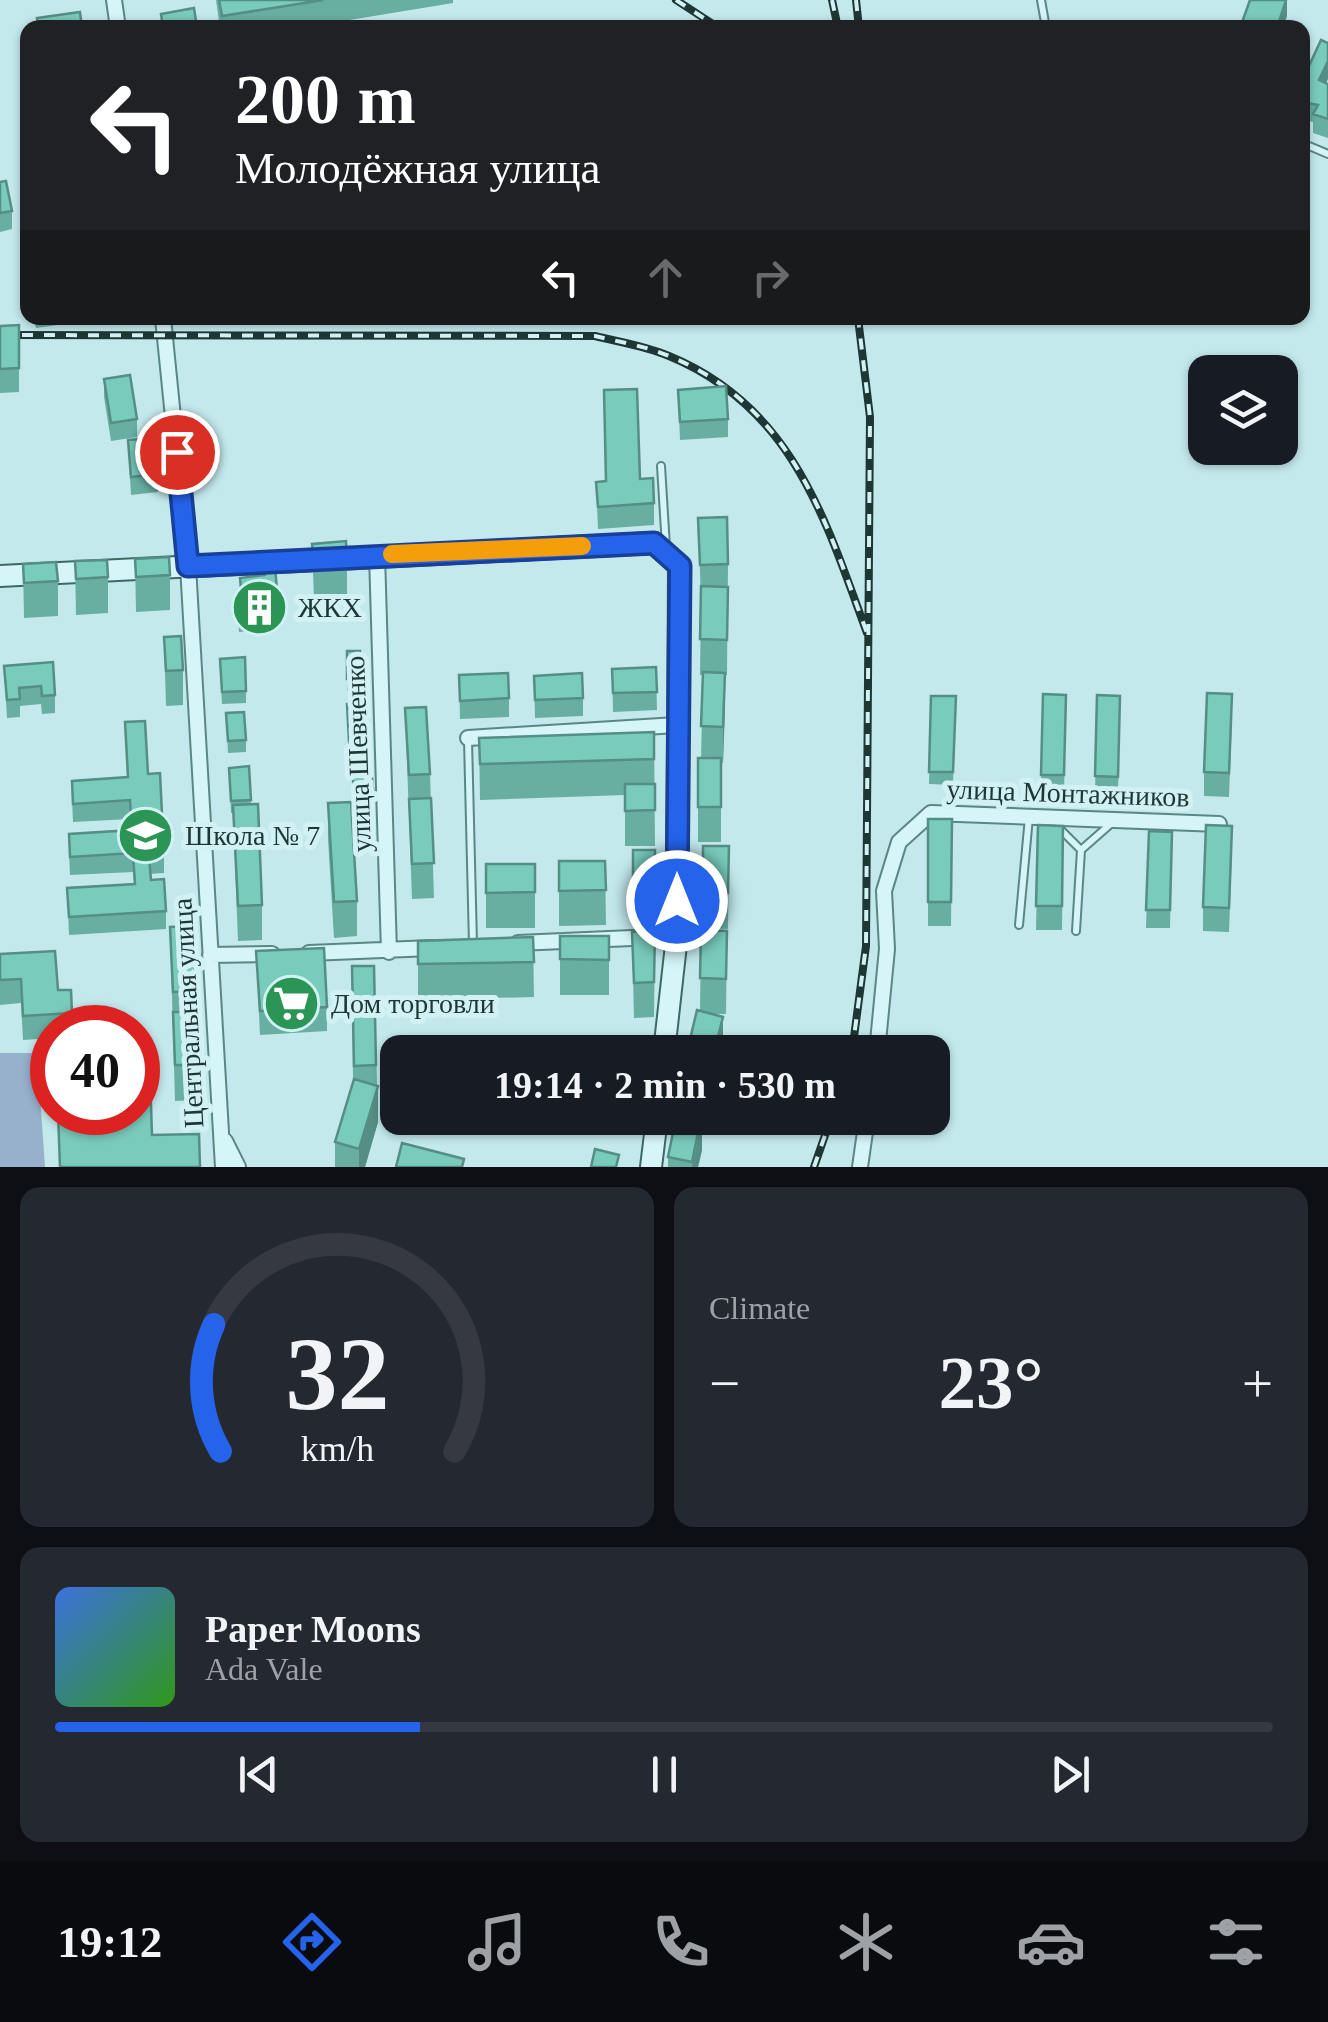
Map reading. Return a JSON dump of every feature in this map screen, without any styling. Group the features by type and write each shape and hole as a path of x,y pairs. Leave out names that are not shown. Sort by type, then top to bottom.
{"street":[{"name":"Центральная улица","path":"164,325 188,566 222,1167"},
{"path":"0,576 377,555 660,548 680,566 677,936 666,1035"},
{"name":"улица Шевченко","path":"377,555 389,952"},
{"path":"468,738 677,726"},
{"name":"улица Монтажников","path":"879,1035 887,950 884,891 899,842 931,813 1219,824"},
{"path":"210,955 389,952 473,944 677,936"},
{"path":"220,1116 228,1150 238,1167"},
{"path":"651,1167 654,1135"},
{"path":"860,1167 865,1135"}],"lane":[{"path":"660,548 661,466"},
{"path":"468,738 473,944"},
{"path":"1019,925 1029,817"},
{"path":"1049,818 1081,850"},
{"path":"1076,931 1081,850 1115,820"}],"shaded area":[{"path":"0,1053 30,1053 30,1135 43,1135 45,1167 0,1167"}],"building":[{"path":"219,0 323,0 222,16"},
{"path":"1250,0 1286,0 1280,20 1243,20"},
{"path":"194,8 196,20 162,20 161,14"},
{"path":"80,12 81,20 37,20"},
{"path":"1321,40 1328,43 1328,61 1319,80 1328,84 1328,119 1313,114 1318,105 1310,104 1310,64"},
{"path":"6,181 12,211 0,213 0,182"},
{"path":"19,325 19,368 0,369 0,326"},
{"path":"130,375 137,419 111,423 104,379"},
{"path":"726,386 728,419 680,422 678,390"},
{"path":"637,389 640,479 653,478 654,503 598,507 596,482 606,481 604,390"},
{"path":"155,438 158,474 131,477 128,440"},
{"path":"727,517 728,564 700,565 698,518"},
{"path":"346,541 347,561 314,563 312,544"},
{"path":"169,557 170,575 136,577 135,559"},
{"path":"107,560 108,577 76,579 75,561"},
{"path":"56,562 58,581 24,583 23,564"},
{"path":"275,568 279,610 239,614 240,578 265,575 265,569"},
{"path":"701,586 728,587 727,640 700,639"},
{"path":"181,636 183,670 166,671 164,637"},
{"path":"347,651 360,651 360,679 347,679"},
{"path":"245,657 246,691 222,692 220,659"},
{"path":"53,662 55,695 42,696 41,686 19,688 20,699 7,700 4,666"},
{"path":"656,667 657,692 613,693 612,669"},
{"path":"703,672 725,673 723,727 701,726"},
{"path":"508,673 509,698 460,701 459,675"},
{"path":"582,673 583,698 535,700 534,676"},
{"path":"1207,693 1232,694 1229,773 1204,772"},
{"path":"1043,694 1066,695 1064,775 1041,775"},
{"path":"1097,695 1120,696 1118,777 1095,776"},
{"path":"931,696 956,696 953,772 929,772"},
{"path":"366,703 368,739 349,741 347,704"},
{"path":"426,707 430,774 409,775 405,708"},
{"path":"244,712 246,740 228,741 226,713"},
{"path":"145,721 148,774 160,773 164,855 149,856 151,880 164,879 166,911 69,917 67,888 135,884 133,853 70,857 69,834 132,830 130,800 73,804 72,781 128,777 125,722"},
{"path":"654,732 654,759 480,764 479,738"},
{"path":"698,758 721,758 721,807 698,807"},
{"path":"370,760 374,798 355,799 351,762"},
{"path":"249,766 251,800 231,801 229,768"},
{"path":"625,784 655,784 655,810 625,811"},
{"path":"431,798 434,863 412,864 409,799"},
{"path":"351,802 357,901 334,902 328,803"},
{"path":"258,804 262,905 238,906 233,805"},
{"path":"928,819 952,819 951,902 928,902"},
{"path":"1038,825 1063,826 1062,906 1036,906"},
{"path":"1206,825 1232,826 1229,908 1203,907"},
{"path":"1149,831 1172,832 1170,910 1146,910"},
{"path":"703,846 729,846 728,893 703,892"},
{"path":"633,850 655,850 655,891 633,892"},
{"path":"559,861 605,861 606,890 559,891"},
{"path":"486,864 535,864 535,892 486,893"},
{"path":"193,926 195,991 173,992 170,927"},
{"path":"655,930 654,982 634,983 632,932"},
{"path":"701,930 727,931 726,979 700,978"},
{"path":"560,936 609,936 609,960 560,959"},
{"path":"533,937 534,962 418,964 418,941"},
{"path":"324,948 327,1007 260,1011 256,951"},
{"path":"55,951 58,990 71,990 72,1005 30,1005 30,1016 23,1016 21,979 0,980 0,954"},
{"path":"352,966 374,966 376,1065 354,1066"},
{"path":"697,1010 723,1017 718,1035 691,1035"},
{"path":"173,1012 195,1012 196,1065 175,1065"},
{"path":"354,1079 378,1086 359,1149 335,1142"},
{"path":"199,1134 200,1167 60,1167 59,1135"},
{"path":"673,1135 698,1135 692,1162 668,1157"},
{"path":"402,1143 464,1159 462,1167 396,1167"},
{"path":"595,1149 619,1155 616,1167 591,1167"}],"railway":[{"path":"676,0 707,20"},
{"path":"832,0 836,20"},
{"path":"856,0 858,20"},
{"path":"854,1035 866,946 870,417 859,325"},
{"path":"0,335 595,336 669,356 711,378 746,405 775,436 819,509 867,633"},
{"path":"814,1167 825,1135"}],"slow traffic":[{"path":"392,554 582,546"}],"place":[{"name":"ЖКХ","path":"259,607"},
{"name":"Школа № 7","path":"146,835"},
{"name":"Дом торговли","path":"292,1003"}],"route":[{"path":"177,452 188,566 654,543 680,566 677,901"}]}
